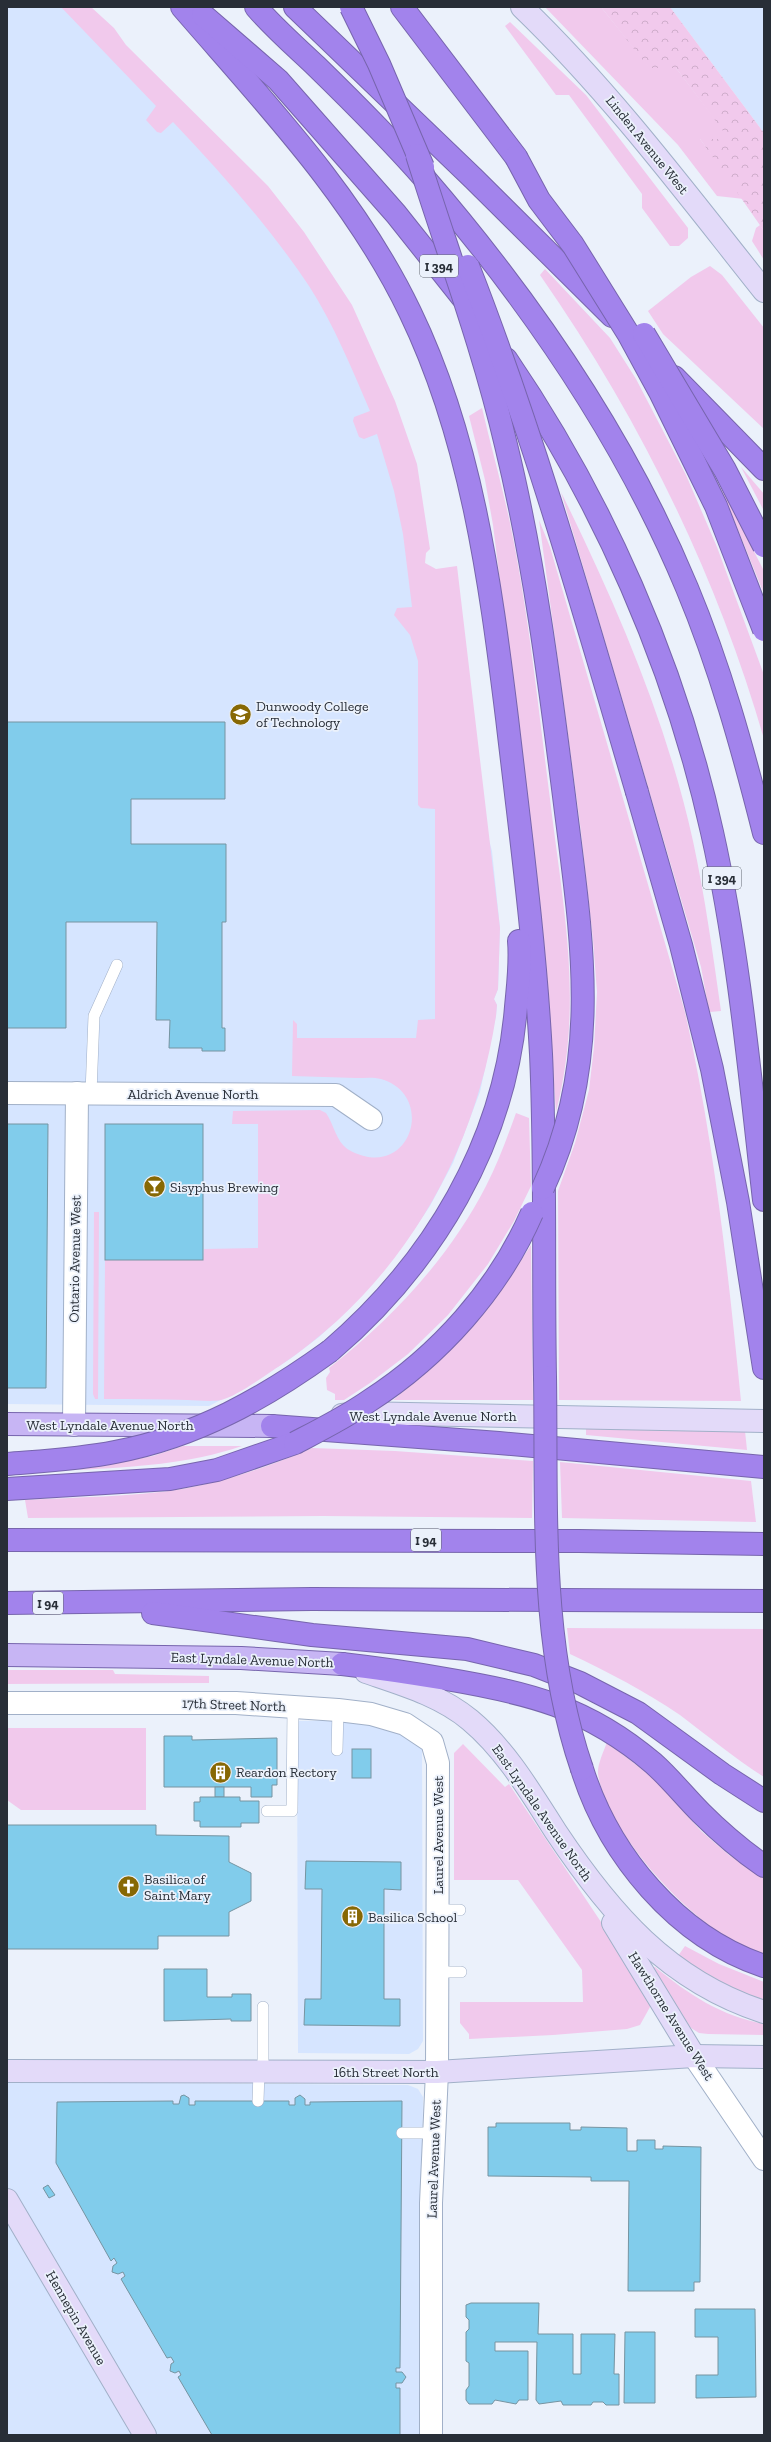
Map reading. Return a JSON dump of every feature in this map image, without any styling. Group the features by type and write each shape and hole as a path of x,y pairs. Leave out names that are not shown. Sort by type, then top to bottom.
{"highway":[{"path":"182,7 306,153 351,212 392,276 421,335 445,395 461,451 474,512 483,636 518,939 543,1116 548,1563 552,1627 563,1699 588,1787 605,1822 640,1879 664,1903 704,1935 740,1956 764,1966"},
{"name":"I 394","path":"195,7 278,80 396,214 466,302 518,376 546,421 597,514 640,607 675,699 691,750 712,833 735,954 764,1200"},
{"path":"256,7 373,122 425,180 493,263 564,362 630,471 670,548 690,595 722,683 764,833"},
{"path":"295,7 490,195 764,469"},
{"path":"351,7 378,64 417,155 454,231 493,330 540,467 683,952 712,1069 738,1202 764,1367"},
{"path":"402,7 516,157 572,224 616,289 725,470 764,546"},
{"path":"7,1489 142,1482 217,1470 295,1443 370,1401 427,1356 467,1317 485,1293 513,1250 527,1224 554,1165 562,1139 576,1090 584,1016 583,967 574,877 540,616 522,514 492,389 417,155"},
{"path":"516,157 539,200 573,245 617,315 660,392 716,506 764,630"},
{"path":"7,1464 116,1452 179,1434 238,1410 296,1375 330,1351 377,1308 396,1288 428,1245 459,1197 483,1143 502,1089 512,1040 527,997"},
{"path":"272,1426 499,1443 764,1467"},
{"name":"I 94","path":"7,1540 579,1541 764,1544"},
{"name":"I 94","path":"7,1603 89,1604 312,1599 764,1601"},
{"path":"89,1604 312,1635 467,1649 508,1657 580,1683 638,1713 722,1774 764,1801"},
{"path":"342,1664 397,1670 498,1687 535,1696 568,1709 595,1722 654,1764 721,1833 764,1866"}],"main road":[{"name":"West Lyndale Avenue North","path":"7,1424 272,1426"},
{"name":"East Lyndale Avenue North","path":"7,1655 241,1658 342,1664"}],"street":[{"name":"Linden Avenue West","path":"522,7 567,50 643,136 764,291"},
{"name":"Aldrich Avenue North","path":"7,1093 336,1095 371,1119"},
{"name":"Ontario Avenue West","path":"74,1425 84,1093"},
{"name":"West Lyndale Avenue North","path":"272,1426 358,1413 764,1421"},
{"name":"East Lyndale Avenue North","path":"342,1664 423,1692 445,1703 469,1719 507,1759 582,1870 633,1932 663,1959 712,1992 764,2012"},
{"name":"17th Street North","path":"7,1703 236,1704 338,1710 371,1714 405,1724 432,1742 438,1763"},
{"name":"Laurel Avenue West","path":"431,2435 431,2203 437,2072 438,1763"},
{"name":"Hawthorne Avenue West","path":"582,1870 694,2056 764,2159"},
{"name":"16th Street North","path":"7,2071 437,2072 694,2056 764,2057"},
{"name":"Hennepin Avenue","path":"7,2200 144,2435"}],"lane":[{"path":"84,1093 94,1016 117,965"},
{"path":"267,1811 292,1811 293,1707"},
{"path":"337,1750 338,1710"},
{"path":"437,1910 460,1910"},
{"path":"437,1972 461,1972"},
{"path":"258,2101 264,2007"},
{"path":"402,2134 434,2133"}],"shaded area":[{"name":"Dunwoody College of Technology","path":"7,7 81,7 262,194 393,409 418,576 492,851 500,928 498,989 494,999 497,1005 496,1016 480,1092 453,1163 430,1206 407,1240 350,1308 319,1337 290,1359 246,1387 209,1406 7,1404"},
{"path":"670,7 764,7 764,133"},
{"path":"367,1720 415,1739 422,1746 423,2041 418,2049 409,2054 298,2053 297,1721"},
{"path":"7,2082 408,2085 418,2089 423,2097 419,2435 7,2435"}],"green space":[{"path":"61,7 91,7 114,28 126,45 268,186 304,232 352,305 395,401 417,464 430,549 426,553 425,563 436,569 457,566 500,928 498,989 494,999 497,1005 496,1016 485,1068 470,1119 450,1167 425,1213 396,1256 362,1296 324,1333 251,1385 235,1395 217,1401 104,1399 105,1260 203,1260 204,1249 258,1248 258,1124 232,1124 233,1111 320,1110 326,1113 343,1145 350,1151 364,1156 381,1157 395,1152 405,1141 411,1128 412,1113 407,1099 397,1087 381,1079 375,1078 292,1076 293,1020 297,1024 297,1038 416,1038 418,1020 435,1019 435,809 421,808 418,805 418,661 410,635 394,615 397,608 412,607 403,534 394,491 377,434 364,439 359,437 353,421 354,417 370,411 342,347 327,316 309,286 278,242 261,221 173,122 161,133 157,132 146,120 156,106"},
{"path":"545,7 601,7 649,67 676,68 730,139 700,139 744,199 717,196 678,145"},
{"path":"601,7 670,7 764,133 764,231 700,139 729,139 676,68 649,68"},
{"path":"510,22 586,95 688,228 688,238 679,246 670,246 642,208 642,194 569,95 556,95 505,26"},
{"path":"760,225 764,231 764,260 752,241 756,228"},
{"path":"710,266 722,275 764,328 764,429 663,334 648,311 691,277"},
{"path":"545,269 610,338 636,379 686,475 717,547 764,675 764,739 745,677 723,616 671,498 642,440 610,384 540,275"},
{"path":"482,408 507,509 523,592 565,917 570,994 569,1032 564,1072 556,1112 542,923 493,525 485,480 469,416"},
{"path":"741,467 764,494 764,511"},
{"path":"719,483 764,571 764,594"},
{"path":"561,492 620,619 654,706 669,751 693,841 721,1011 710,1012 708,1006 701,967"},
{"path":"539,520 550,547 685,1012 704,1108 719,1205 741,1401 559,1400 558,1191 575,1143 589,1090 594,1047 597,992 593,940 580,824"},
{"path":"516,1113 529,1118 531,1186 514,1221 488,1264 448,1315 408,1354 370,1383 344,1400 335,1400 335,1394 327,1390 326,1378 330,1372 329,1368 397,1308 437,1262 455,1238 486,1186"},
{"path":"94,1212 99,1212 98,1399 95,1399 93,1394"},
{"path":"531,1245 533,1400 393,1400 433,1366 485,1309"},
{"path":"586,1427 745,1431 747,1450 586,1435"},
{"path":"183,1446 242,1446 182,1461 141,1466 78,1470 153,1456"},
{"path":"312,1448 395,1451 533,1461 532,1518 323,1516 28,1518 25,1500 162,1492 199,1486 281,1461"},
{"path":"560,1462 751,1481 756,1522 562,1518"},
{"path":"567,1628 764,1629 764,1777 667,1706 626,1682 570,1654"},
{"path":"7,1670 113,1670 115,1674 209,1676 209,1683 7,1684"},
{"path":"7,1728 146,1728 146,1810 21,1810 7,1800"},
{"path":"607,1742 653,1778 701,1831 729,1855 764,1877 764,1956 740,1946 714,1929 687,1907 662,1882 639,1855 620,1826 606,1799 598,1774 600,1762"},
{"path":"463,1744 505,1787 509,1784 651,1997 650,2007 640,2025 627,2029 553,2035 469,2039 469,2034 460,2023 460,2002 583,2002 582,1970 518,1880 454,1880 454,1753"},
{"path":"685,1946 719,1964 764,1982 764,2001 729,1988 688,1963 678,1956"},
{"path":"655,1967 693,1995 719,2010 733,2016 764,2024 764,2035 699,2033 691,2028 653,1973 652,1968"}],"building":[{"name":"Dunwoody College of Technology","path":"7,722 225,722 225,799 131,799 131,844 226,844 226,922 222,922 222,1028 225,1028 225,1051 202,1051 202,1048 169,1048 170,1020 156,1020 157,922 66,922 66,1028 7,1028"},
{"path":"7,1124 48,1124 46,1388 7,1388"},
{"name":"Sisyphus Brewing","path":"105,1124 203,1124 203,1260 105,1260"},
{"name":"Reardon Rectory","path":"164,1736 192,1736 192,1740 277,1738 277,1785 272,1785 272,1797 251,1797 251,1787 164,1787"},
{"path":"352,1749 371,1749 371,1778 352,1778"},
{"path":"215,1787 224,1787 224,1797 215,1797"},
{"path":"200,1797 240,1797 240,1801 259,1801 259,1823 241,1823 241,1827 200,1827 200,1821 194,1821 194,1802 200,1802"},
{"name":"Basilica of Saint Mary","path":"7,1825 156,1825 156,1835 229,1836 229,1862 251,1873 251,1901 229,1912 229,1936 158,1936 158,1949 7,1949"},
{"name":"Basilica School","path":"306,1861 401,1862 401,1890 384,1889 384,1999 400,1999 400,2026 304,2025 305,1999 321,1999 322,1889 305,1889"},
{"path":"164,1969 207,1969 207,1997 232,1997 232,1994 251,1994 251,2021 231,2021 231,2019 164,2021"},
{"path":"184,2095 189,2098 189,2105 195,2105 195,2101 289,2101 289,2105 295,2105 295,2098 300,2095 305,2099 305,2105 310,2105 310,2102 402,2101 400,2368 396,2368 396,2372 402,2372 406,2377 402,2383 396,2383 396,2388 400,2388 400,2435 212,2435 178,2377 181,2375 179,2371 175,2373 170,2371 171,2364 174,2362 171,2357 167,2358 121,2279 125,2276 123,2272 118,2274 112,2272 113,2266 117,2263 114,2258 111,2261 56,2163 57,2102 173,2101 173,2104 179,2104 181,2096"},
{"path":"496,2123 570,2123 570,2130 581,2130 581,2127 627,2128 627,2151 637,2151 637,2140 655,2140 655,2149 663,2149 663,2146 701,2147 700,2282 694,2282 694,2291 628,2291 629,2181 591,2181 591,2177 488,2176 488,2127 496,2127"},
{"path":"48,2185 55,2195 49,2198 43,2188"},
{"path":"471,2303 539,2303 538,2334 573,2334 573,2374 581,2374 581,2334 615,2334 614,2374 619,2374 619,2405 606,2405 603,2402 593,2402 591,2405 563,2405 561,2401 539,2404 536,2400 537,2342 495,2342 495,2351 528,2351 528,2400 519,2400 516,2404 495,2400 492,2404 469,2404 466,2400 466,2390 469,2386 469,2363 466,2361 466,2332 469,2329 469,2320 466,2317 466,2305"},
{"path":"695,2309 755,2309 756,2397 696,2398 696,2375 718,2375 718,2337 695,2337"},
{"path":"625,2332 655,2332 655,2403 624,2403"}],"place":[{"name":"Dunwoody College of Technology","path":"241,714"},
{"name":"Sisyphus Brewing","path":"154,1187"},
{"name":"Reardon Rectory","path":"221,1772"},
{"name":"Basilica of Saint Mary","path":"129,1887"},
{"name":"Basilica School","path":"353,1917"}]}
